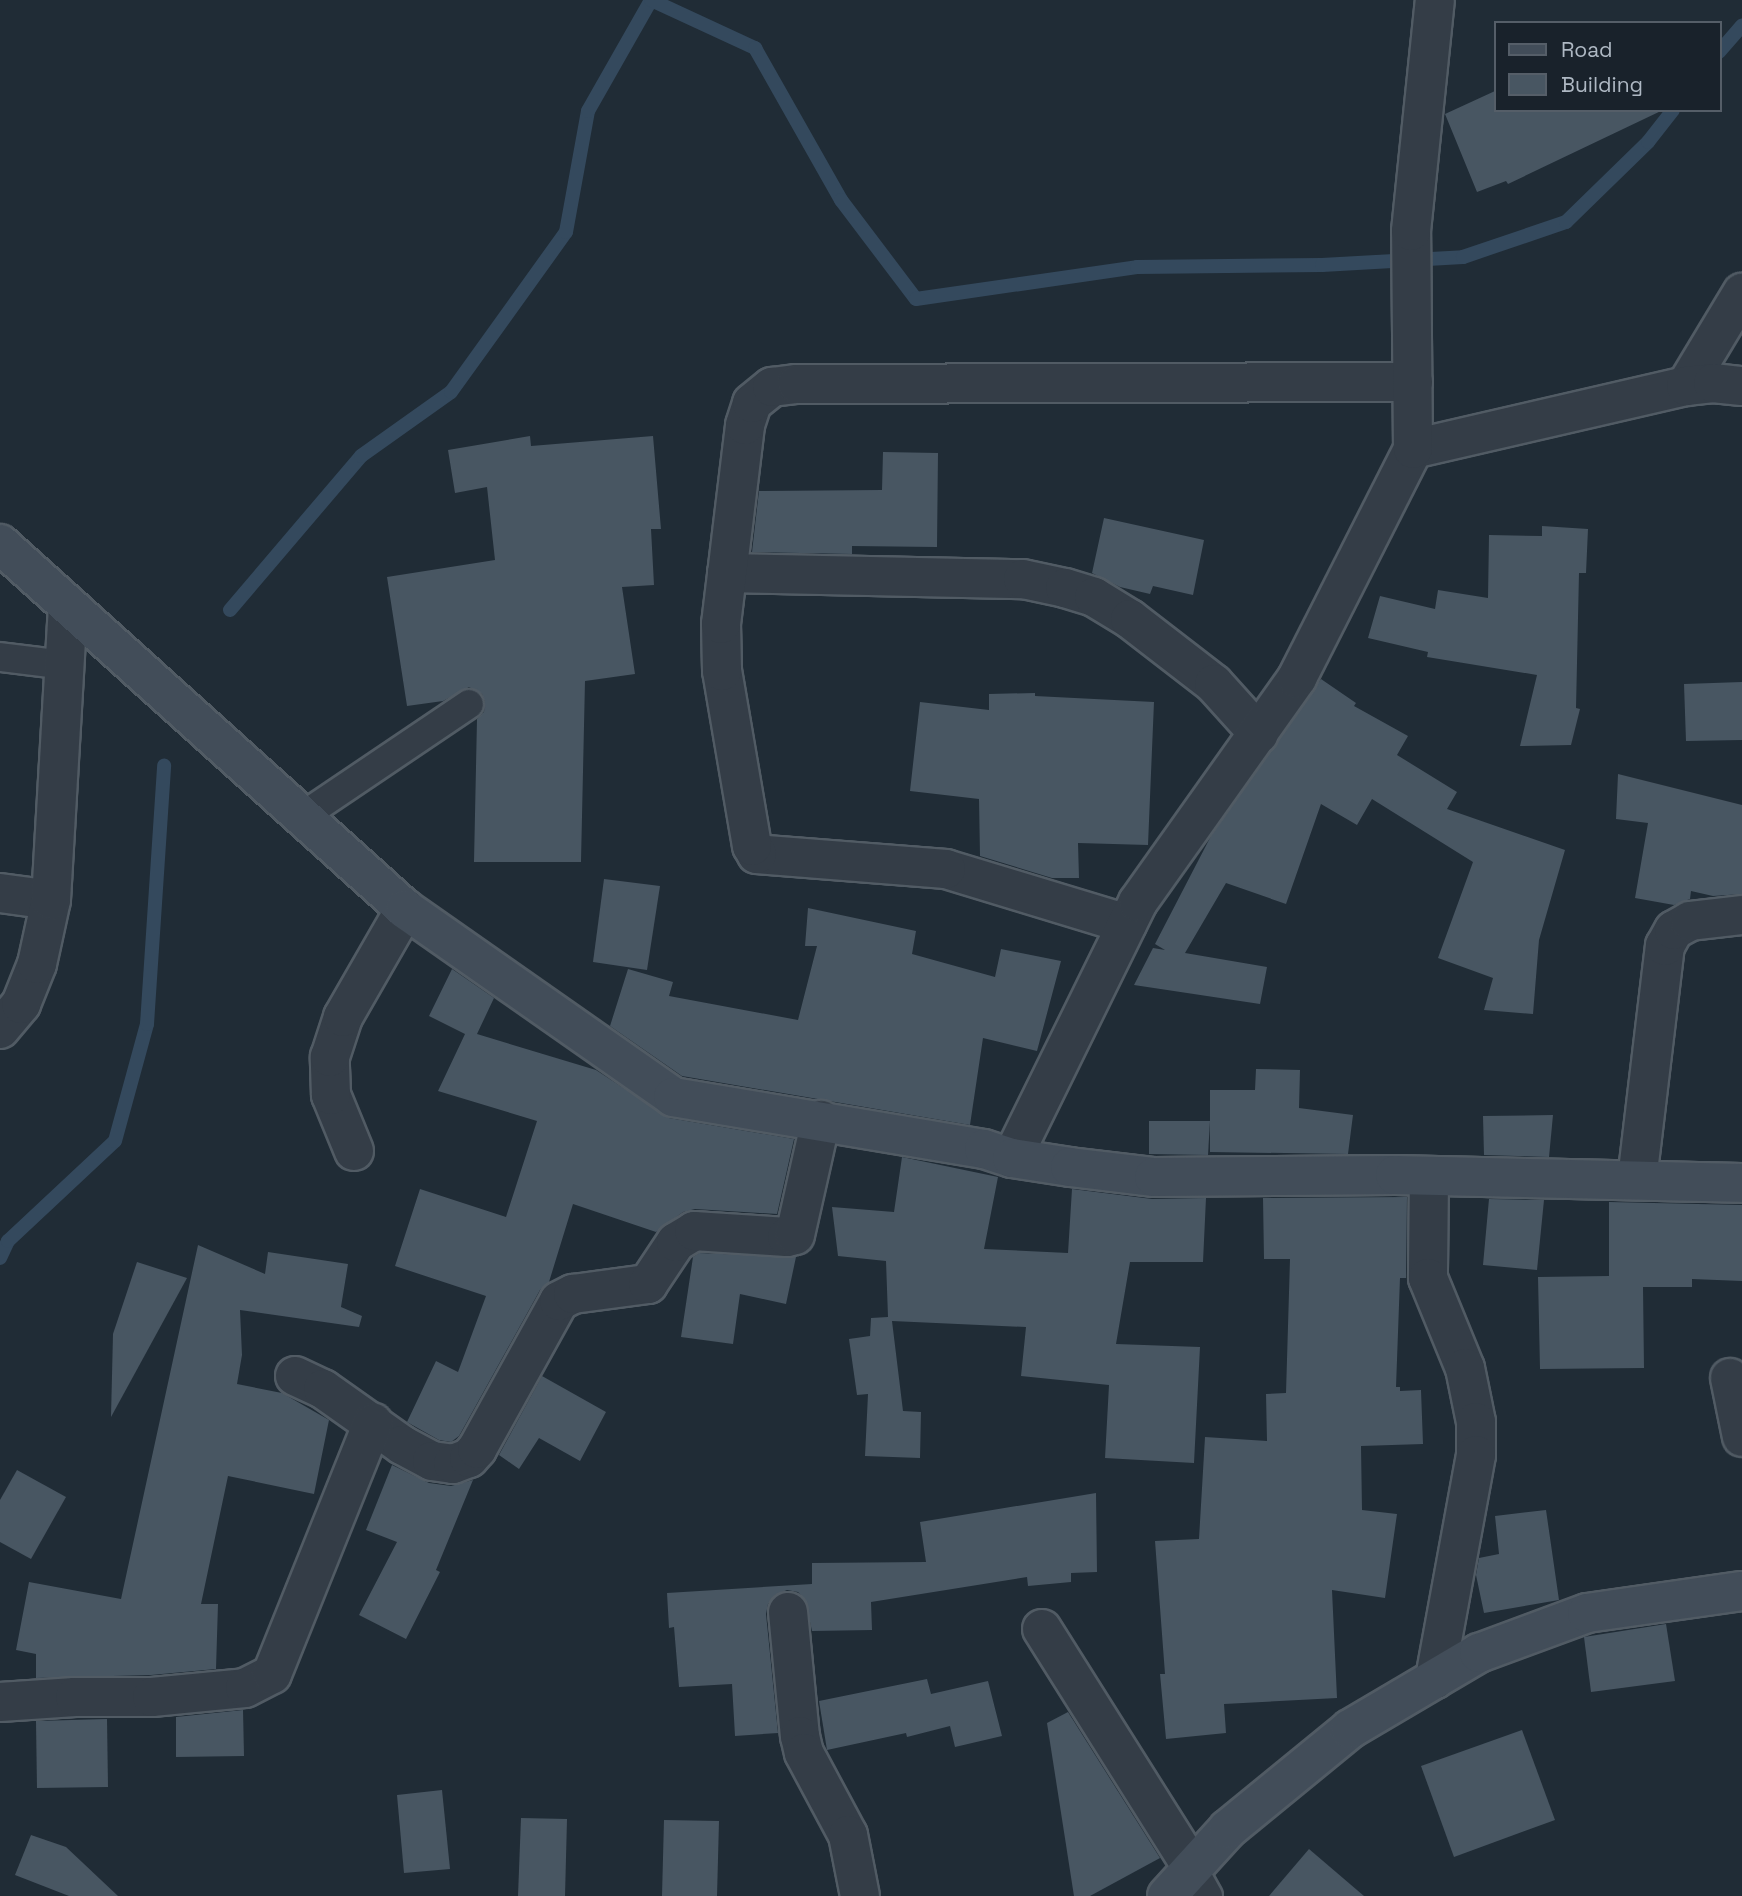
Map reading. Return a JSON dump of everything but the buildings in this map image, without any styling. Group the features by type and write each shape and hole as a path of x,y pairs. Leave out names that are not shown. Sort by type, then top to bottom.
{"street":[{"path":"1012,1157 1138,902 1297,678 1413,449 1411,231 1435,0"},
{"path":"1686,386 1742,293"},
{"path":"1127,924 946,869 757,853 752,846 722,671 721,624 745,425 752,403 772,387 811,384 1413,382"},
{"path":"1413,449 1686,386 1713,383 1742,386"},
{"path":"0,544 405,909 673,1097 821,1120 984,1149 1012,1157 1154,1177 1429,1176 1742,1183"},
{"path":"727,573 1023,579 1065,588 1094,597 1130,618 1214,684 1259,734"},
{"path":"0,1029 20,1004 37,964 51,900 68,608"},
{"path":"0,893 51,900"},
{"path":"354,1151 331,1095 330,1056 344,1017 405,909"},
{"path":"1637,1180 1665,946 1674,930 1690,921 1742,915"},
{"path":"295,1376 323,1390 402,1445 432,1461 453,1464 469,1458 477,1449 559,1301 573,1294 648,1284 676,1242 694,1231 787,1237 795,1235 821,1120"},
{"path":"1429,1176 1428,1278 1465,1368 1476,1422 1476,1455 1435,1679"},
{"path":"1730,1378 1742,1437"},
{"path":"0,1702 75,1697 152,1697 245,1689 272,1674 373,1423"},
{"path":"1167,1896 1200,1882 1228,1829 1350,1729 1479,1653 1587,1613 1742,1591"},
{"path":"788,1612 804,1753 848,1836 860,1896"},
{"path":"1042,1629 1200,1882"}],"lane":[{"path":"0,657 65,665"},
{"path":"303,816 469,704"}],"waterway":[{"path":"230,610 361,456 451,392 566,232 588,111 651,0 755,48 841,200 916,299 1137,267 1322,265 1463,257 1566,222 1648,142 1671,112"},
{"path":"1721,50 1742,26"},
{"path":"0,1258 8,1241 115,1141 147,1024 164,766"}]}
